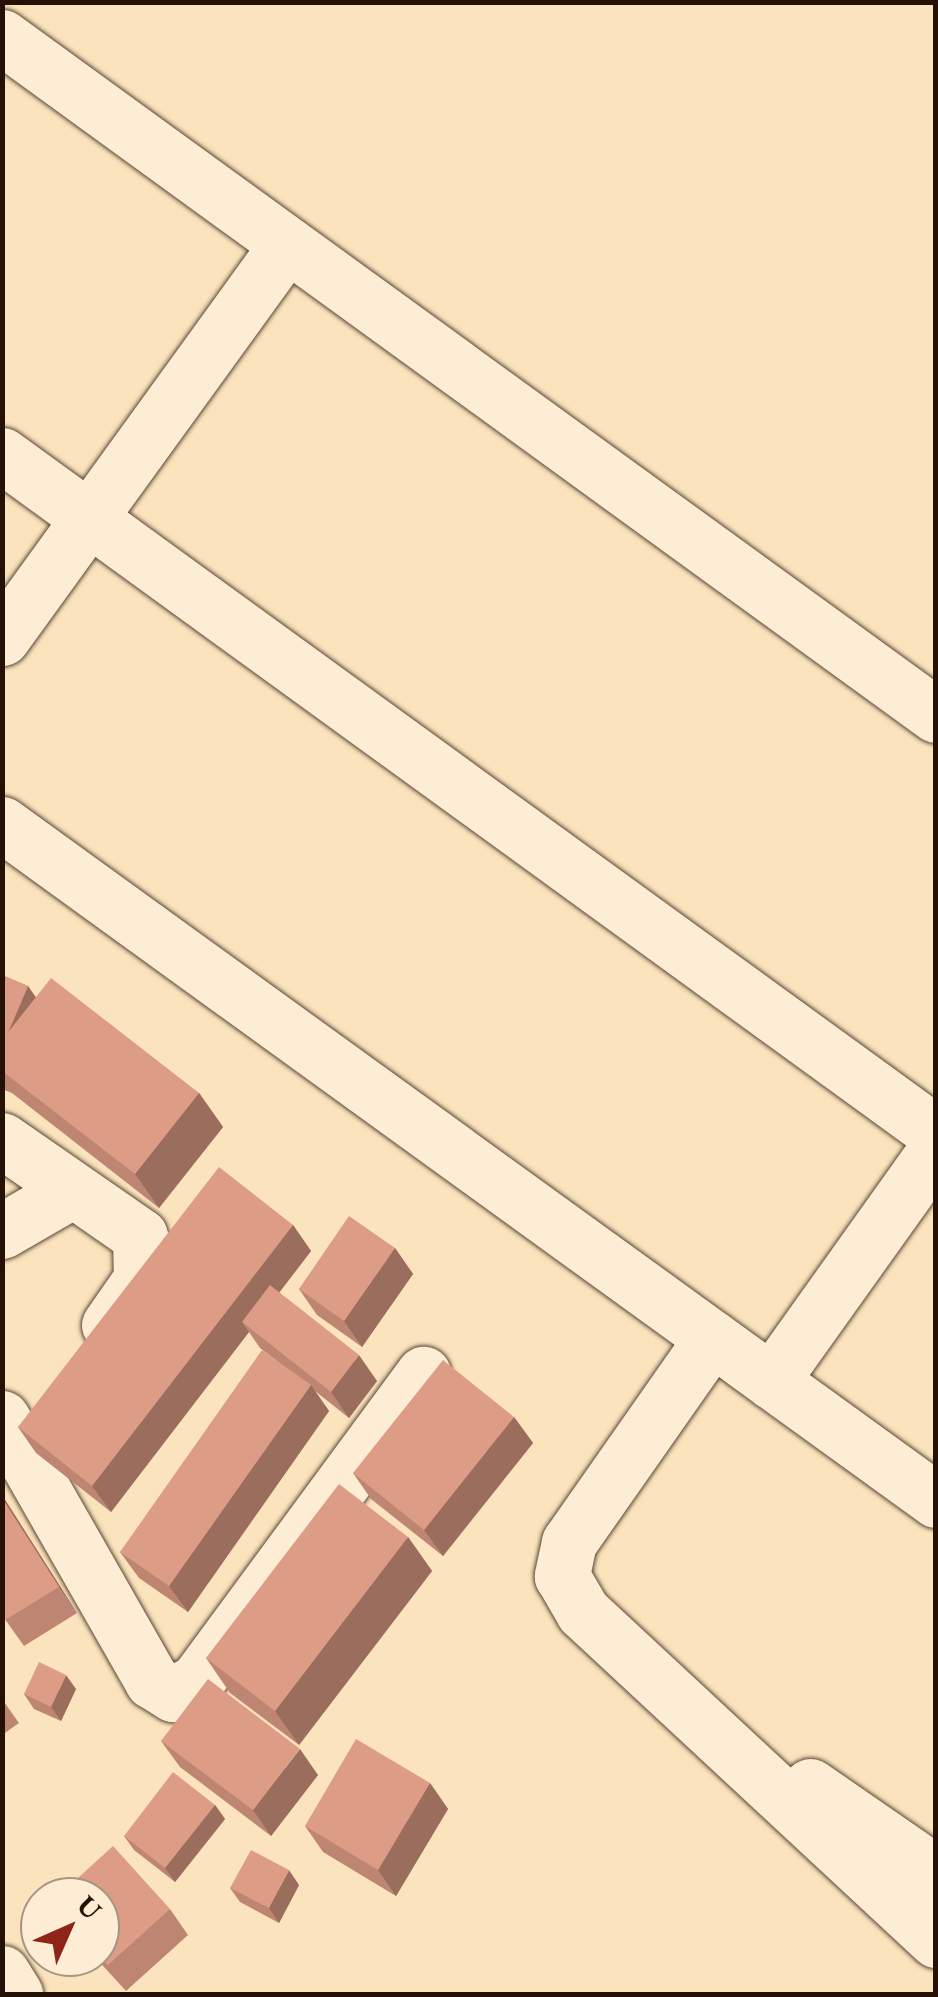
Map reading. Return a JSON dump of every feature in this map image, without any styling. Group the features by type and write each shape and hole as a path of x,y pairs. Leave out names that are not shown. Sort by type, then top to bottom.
{"street":[{"path":"2,37 936,715"},
{"path":"2,638 287,244"},
{"path":"2,455 936,1133"},
{"path":"2,824 936,1500"},
{"path":"2,1140 140,1236 146,1256 142,1279 65,1388 12,1434 152,1681 173,1694 196,1682 423,1374"},
{"path":"771,1381 936,1150"},
{"path":"2,1231 71,1191"},
{"path":"712,1338 568,1542 562,1576 583,1612 936,1940"},
{"path":"652,1676 936,1873"},
{"path":"2,1973 15,1994"}],"building":[{"path":"2,975 28,986 2,1040"},
{"path":"51,978 199,1093 135,1174 2,1071 2,1040"},
{"path":"219,1167 293,1225 92,1486 18,1427"},
{"path":"349,1216 395,1248 344,1321 299,1289"},
{"path":"270,1285 359,1355 331,1392 242,1322"},
{"path":"262,1350 311,1385 169,1586 120,1552"},
{"path":"443,1360 514,1417 424,1530 353,1473"},
{"path":"339,1484 408,1537 275,1711 206,1658"},
{"path":"2,1498 59,1587 5,1620 2,1615"},
{"path":"39,1662 66,1675 51,1707 24,1694"},
{"path":"208,1679 300,1749 253,1810 161,1741"},
{"path":"356,1739 430,1783 378,1870 305,1826"},
{"path":"173,1772 215,1805 165,1868 124,1836"},
{"path":"113,1846 170,1909 120,1954 120,1877 79,1877"},
{"path":"251,1850 289,1870 269,1908 230,1888"}]}
